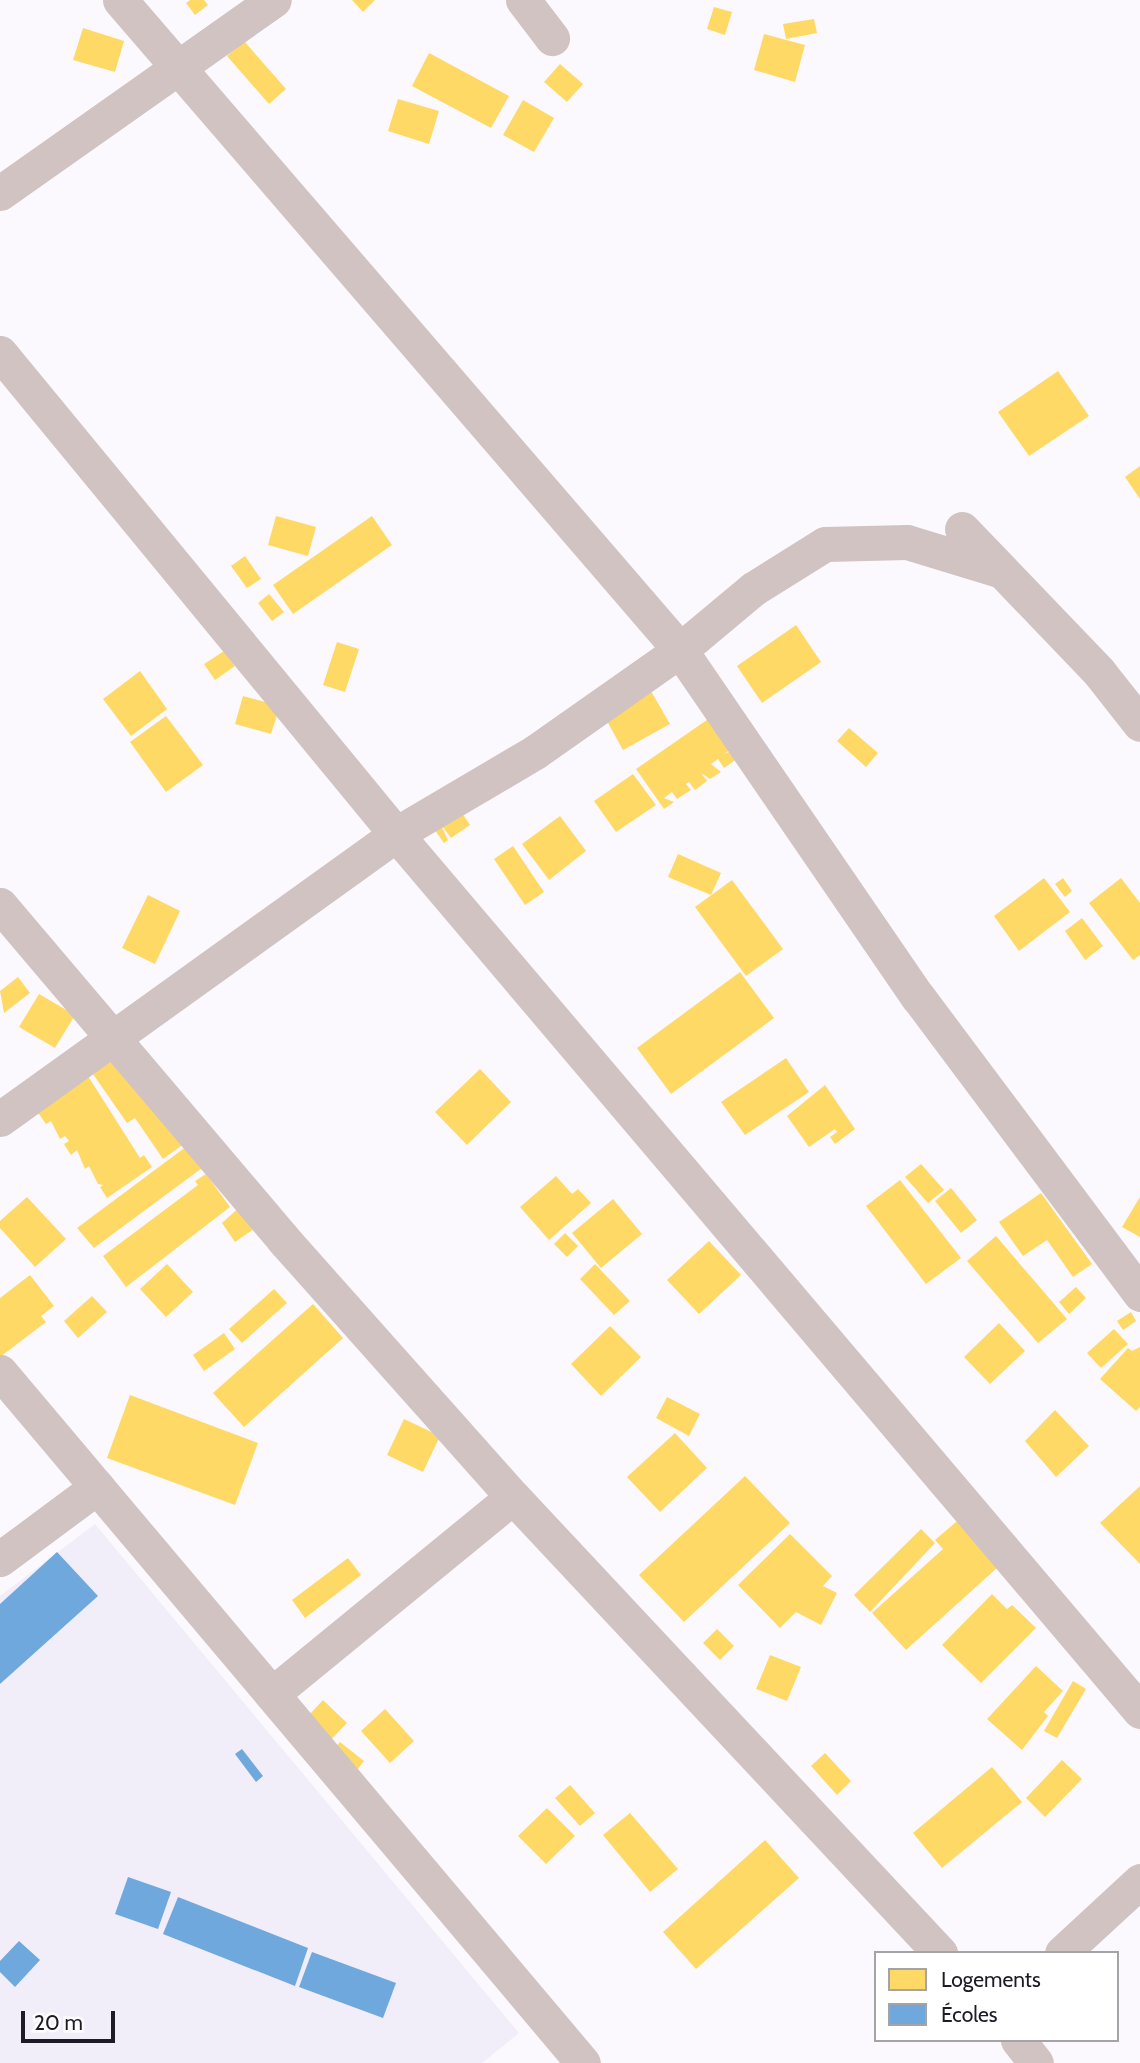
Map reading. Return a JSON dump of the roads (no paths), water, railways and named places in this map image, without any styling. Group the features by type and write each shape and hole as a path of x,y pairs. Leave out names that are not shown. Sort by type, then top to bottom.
{"street":[{"path":"120,0 680,650 918,997 1140,1294"},
{"path":"0,193 177,64 274,0"},
{"path":"523,0 552,38"},
{"path":"0,353 396,834 1140,1711"},
{"path":"962,529 1099,672 1140,724"},
{"path":"0,1119 113,1035 396,834 534,752 680,650 753,589 825,544 907,542 999,570"},
{"path":"0,905 113,1035 283,1239 513,1497 938,1951"},
{"path":"0,1372 583,2063"},
{"path":"0,1559 97,1487"},
{"path":"272,1694 513,1497"},
{"path":"1064,1951 1140,1881"},
{"path":"1019,2042 1035,2063"}]}
